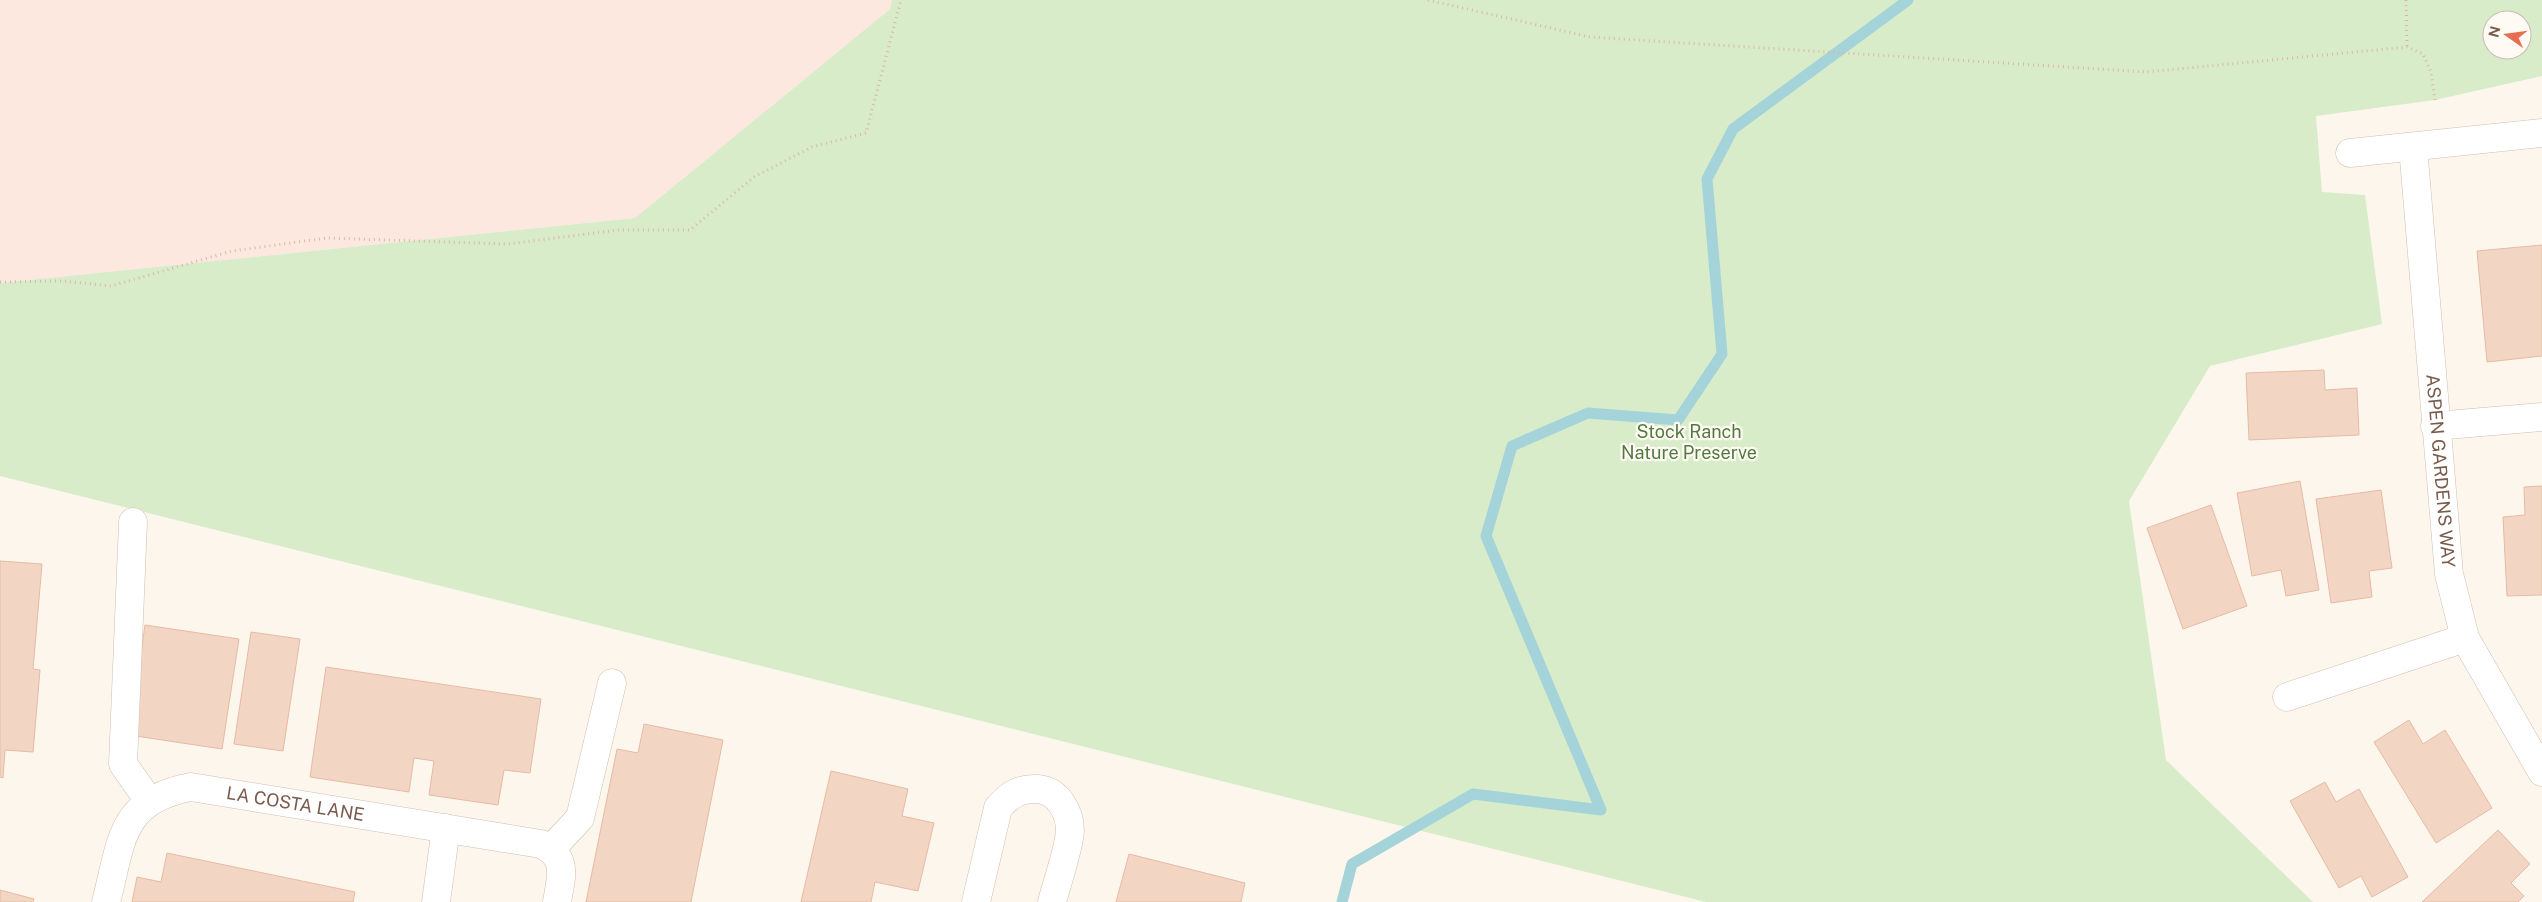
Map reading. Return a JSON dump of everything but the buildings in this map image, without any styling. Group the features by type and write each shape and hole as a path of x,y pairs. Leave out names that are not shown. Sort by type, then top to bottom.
{"street":[{"path":"2350,153 2542,133"},
{"name":"ASPEN GARDENS WAY","path":"2413,147 2435,426 2449,574 2465,638 2542,772"},
{"path":"2435,426 2542,417"},
{"path":"133,522 123,764 149,801"},
{"path":"2287,697 2465,638"},
{"path":"557,902 562,871 559,857 551,849 580,818 612,683"},
{"name":"LA COSTA LANE","path":"106,902 124,832 136,812 149,801 168,791 191,787 541,844 551,849"},
{"path":"976,902 998,808 1008,797 1026,788 1042,789 1056,796 1066,808 1070,830 1052,902"},
{"path":"436,902 446,828"}],"path":[{"path":"0,282 62,281 112,286 232,252 328,238 507,244 618,230 690,230 754,177 812,147 866,133 901,0"},
{"path":"1428,0 1590,37 2146,72 2407,47 2423,54 2431,72 2435,100"},
{"path":"2406,0 2407,47"}],"shaded area":[{"path":"0,0 892,0 890,9 635,218 0,283"}],"green space":[{"name":"Stock Ranch Nature Preserve","path":"892,0 2542,0 2542,76 2435,100 2316,116 2322,192 2365,195 2382,324 2210,366 2129,501 2166,760 2313,902 1706,902 0,476 0,283 635,218 890,9"}],"waterway":[{"path":"1342,902 1352,864 1473,794 1601,810 1486,536 1512,446 1588,413 1678,420 1722,354 1707,179 1733,129 1908,0"}]}
